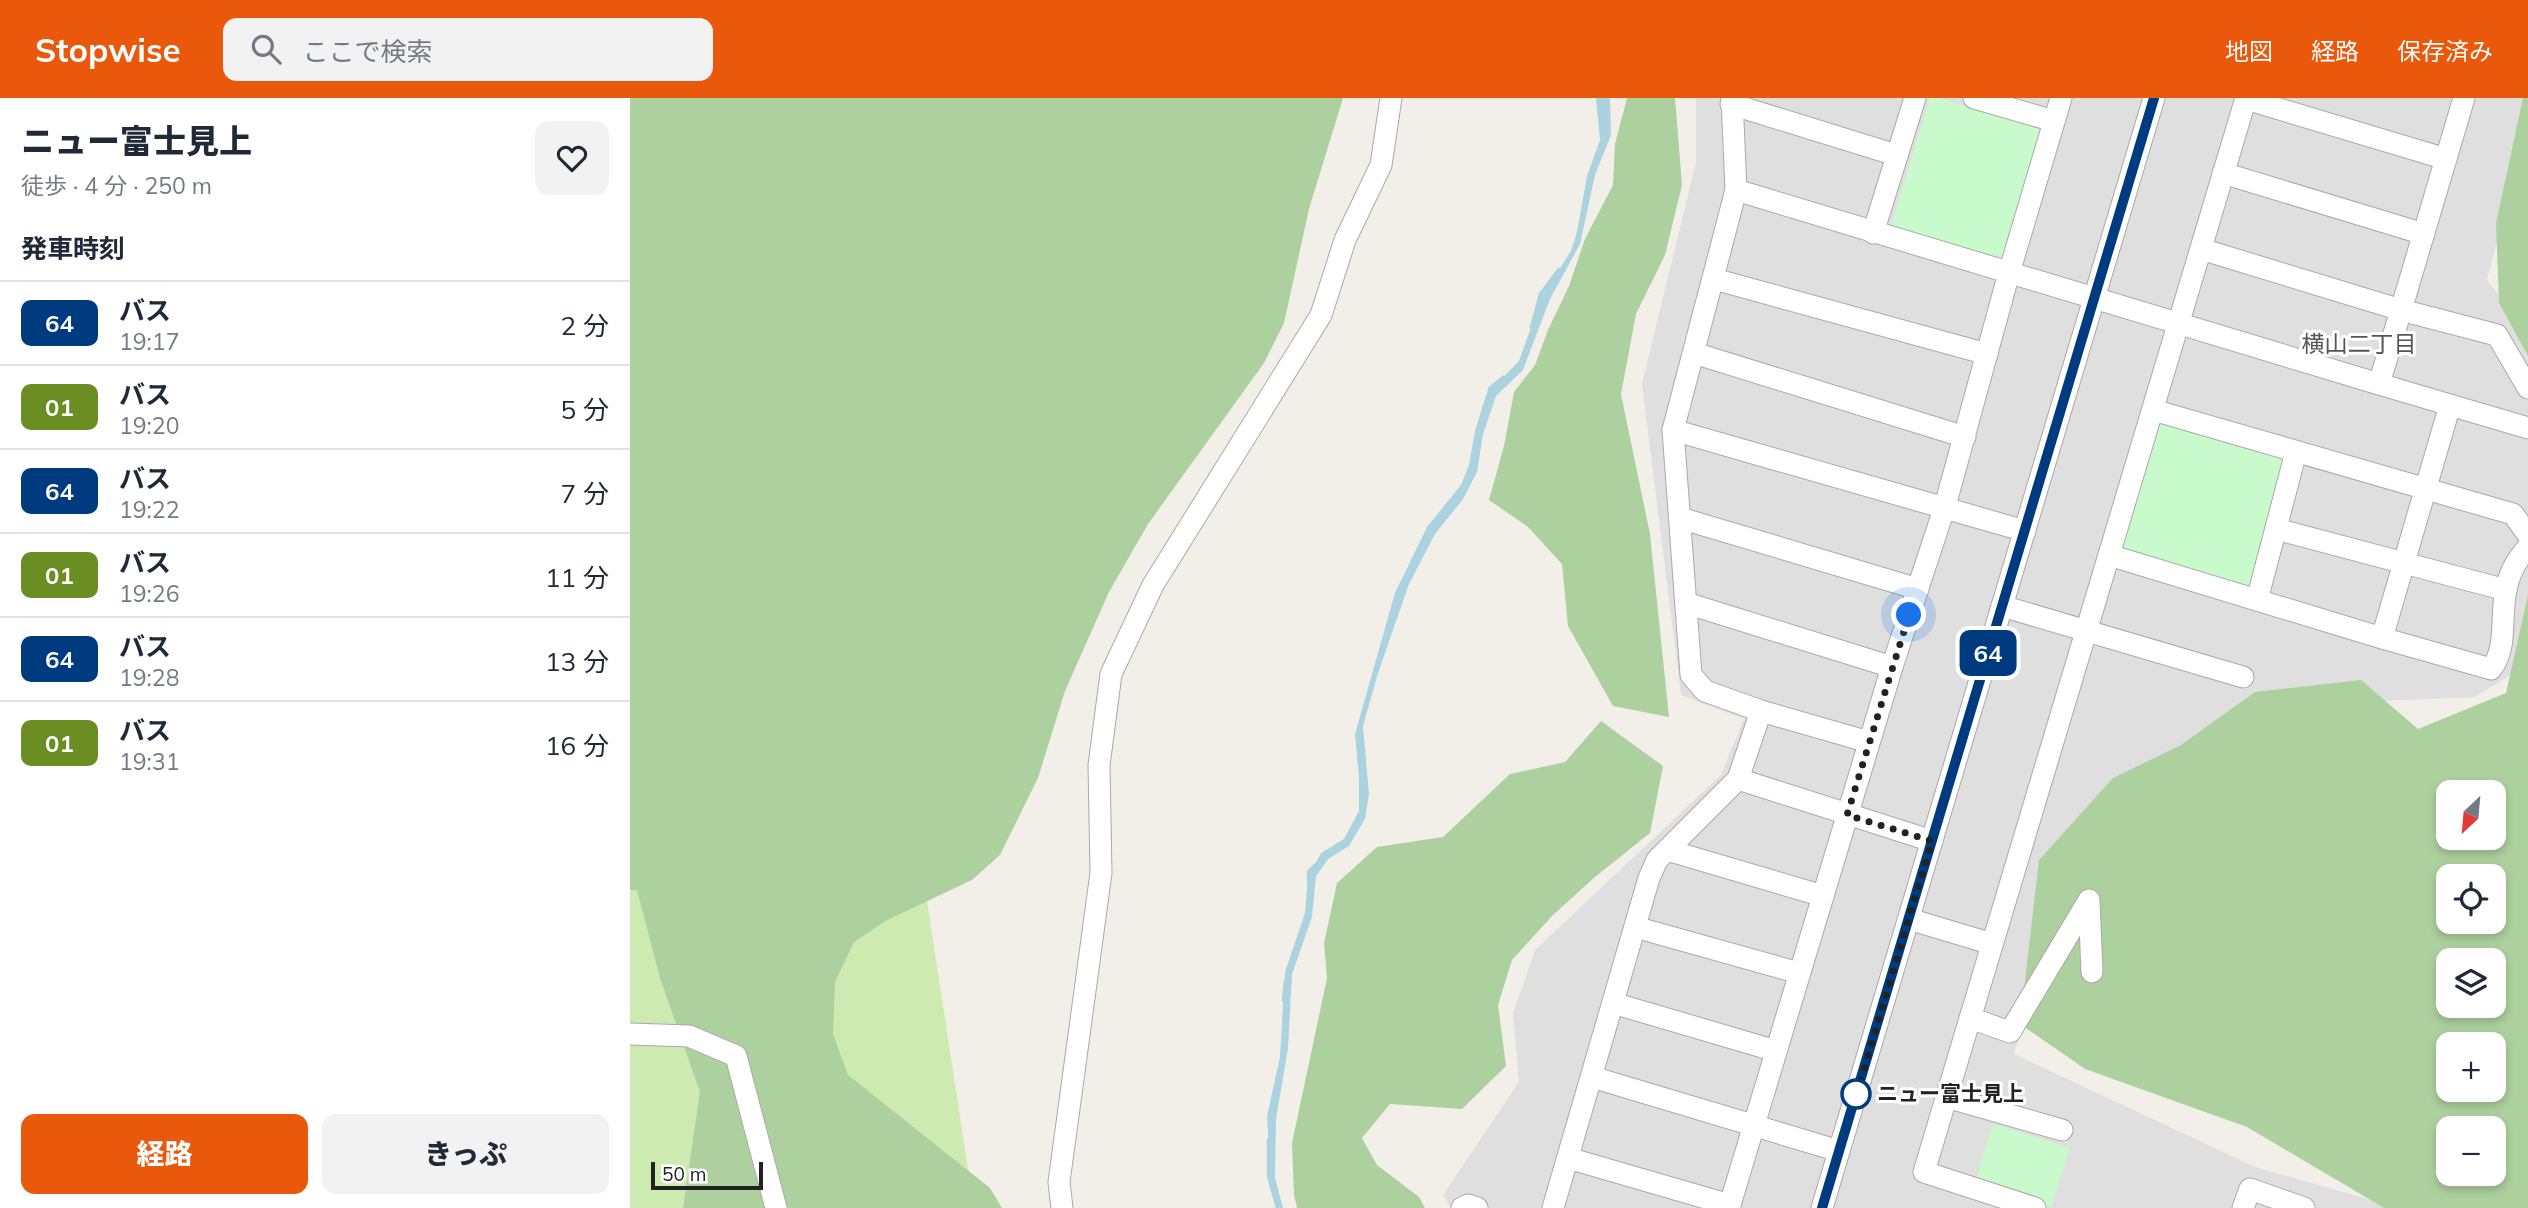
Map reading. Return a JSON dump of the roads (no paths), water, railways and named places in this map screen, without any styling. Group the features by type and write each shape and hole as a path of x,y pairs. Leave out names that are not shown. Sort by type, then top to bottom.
{"street":[{"path":"1062,1208 1059,1182 1101,873 1099,765 1111,674 1153,585 1321,315 1345,240 1381,165 1391,98"},
{"path":"1873,233 1915,98"},
{"path":"1974,98 2054,121"},
{"path":"1568,1158 1730,1207 1869,741 1945,506 2009,273 2061,98"},
{"path":"1822,1208 2154,98"},
{"path":"2035,1208 1924,1172 2246,98 2446,159"},
{"path":"2379,383 2464,98"},
{"path":"1869,741 1761,711 1705,691 1691,675 1673,430 1736,190 1731,101 1896,155"},
{"path":"2223,173 2424,234"},
{"path":"1736,190 2528,428"},
{"path":"2201,249 2401,310 2497,335 2528,388"},
{"path":"1714,279 1987,355"},
{"path":"1694,353 1965,438"},
{"path":"2382,638 2450,405"},
{"path":"2152,410 2513,514 2528,535"},
{"path":"1673,430 2025,530"},
{"path":"2257,600 2296,452"},
{"path":"1679,518 1918,589"},
{"path":"2276,529 2506,590"},
{"path":"2109,555 2491,669 2500,658 2506,590 2513,567 2528,547"},
{"path":"1686,603 1892,667"},
{"path":"2002,606 2243,677"},
{"path":"1553,1208 1649,878 1657,860 1738,779 1761,711"},
{"path":"1738,779 1932,841"},
{"path":"1667,850 1823,896"},
{"path":"1970,1018 2010,1032 2089,900 2092,972"},
{"path":"1909,919 1992,944"},
{"path":"1635,927 1799,973"},
{"path":"1613,1003 1776,1051"},
{"path":"630,1034 689,1036 736,1056 776,1208"},
{"path":"1592,1077 1839,1151"},
{"path":"1946,1097 2062,1130"},
{"path":"2243,1208 2250,1189 2304,1208"},
{"path":"1462,1208 1468,1205 1477,1208"}],"water":[{"path":"1596,98 1610,98 1611,135 1595,175 1580,244 1550,299 1523,370 1496,396 1483,434 1477,472 1463,499 1435,534 1409,584 1363,726 1369,794 1365,819 1349,846 1328,859 1316,876 1312,917 1292,974 1288,1048 1276,1119 1275,1178 1283,1208 1279,1208 1271,1177 1267,1116 1280,1057 1285,972 1305,913 1308,878 1321,853 1344,839 1359,811 1355,734 1395,593 1427,527 1461,485 1469,465 1475,431 1486,395 1519,361 1542,297 1571,251 1587,176 1600,140"}],"waterway":[{"path":"1532,327 1541,294 1559,270"},
{"path":"1489,395 1490,389 1503,378"},
{"path":"1309,882 1309,872 1316,865"},
{"path":"1284,1000 1286,981"},
{"path":"1269,1140 1269,1176 1278,1208"}],"place":[{"name":"ニュー富士見上","path":"1856,1094"}],"district":[{"name":"横山二丁目","path":"2359,344"}]}
